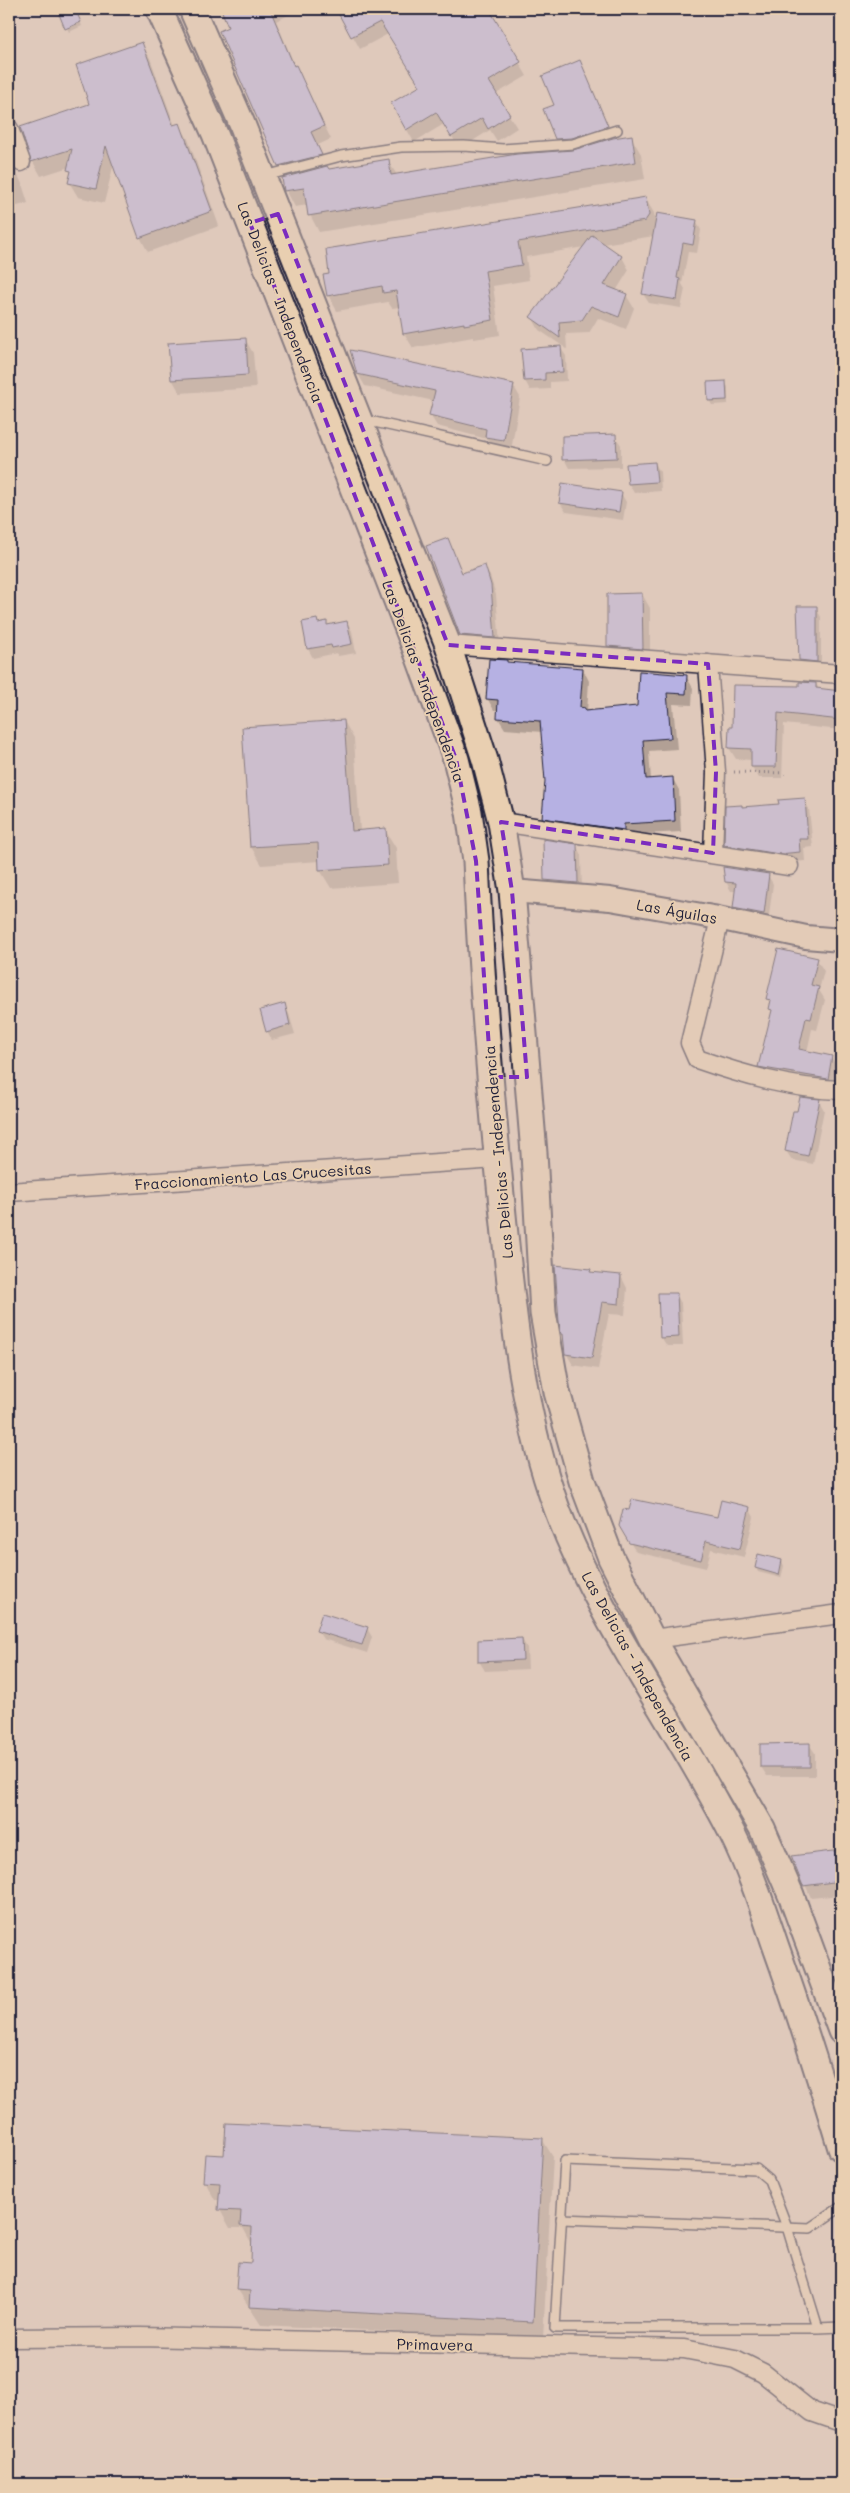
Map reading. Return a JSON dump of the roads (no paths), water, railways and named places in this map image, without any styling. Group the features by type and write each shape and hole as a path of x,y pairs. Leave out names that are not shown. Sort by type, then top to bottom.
{"main road":[{"name":"Las Delicias - Independencia","path":"159,9 215,134 456,759 469,812 476,861 497,1159 516,1342 534,1429 557,1508 582,1566 619,1639 732,1834 761,1903 790,1986 841,2148"},
{"name":"Las Delicias - Independencia","path":"192,9 242,124 448,645 485,760 500,822 512,891 534,1153 543,1313 556,1392 582,1482 611,1558 652,1638 762,1828 791,1894 841,2031"},
{"path":"250,224 278,214"},
{"path":"491,1077 527,1077"}],"street":[{"path":"9,129 21,162"},
{"path":"448,645 841,674"},
{"path":"708,664 716,772 713,853"},
{"path":"500,822 789,866"},
{"name":"Las Águilas","path":"512,891 610,899 806,937 841,940"},
{"path":"720,919 690,1043 697,1059 745,1076 821,1090 841,1090"},
{"name":"Fraccionamiento Las Crucesitas","path":"9,1192 497,1159"},
{"path":"652,1638 841,1614"},
{"name":"Primavera","path":"9,2338 150,2338 684,2349 735,2359 763,2373 812,2412 841,2422"}],"lane":[{"path":"263,177 341,156 401,147 464,146 504,149 573,144 617,130"},
{"path":"359,418 548,461"},
{"path":"818,2328 787,2227 769,2180 756,2169 565,2161 555,2328 818,2328 841,2328"},
{"path":"561,2219 810,2228 841,2207"}]}
